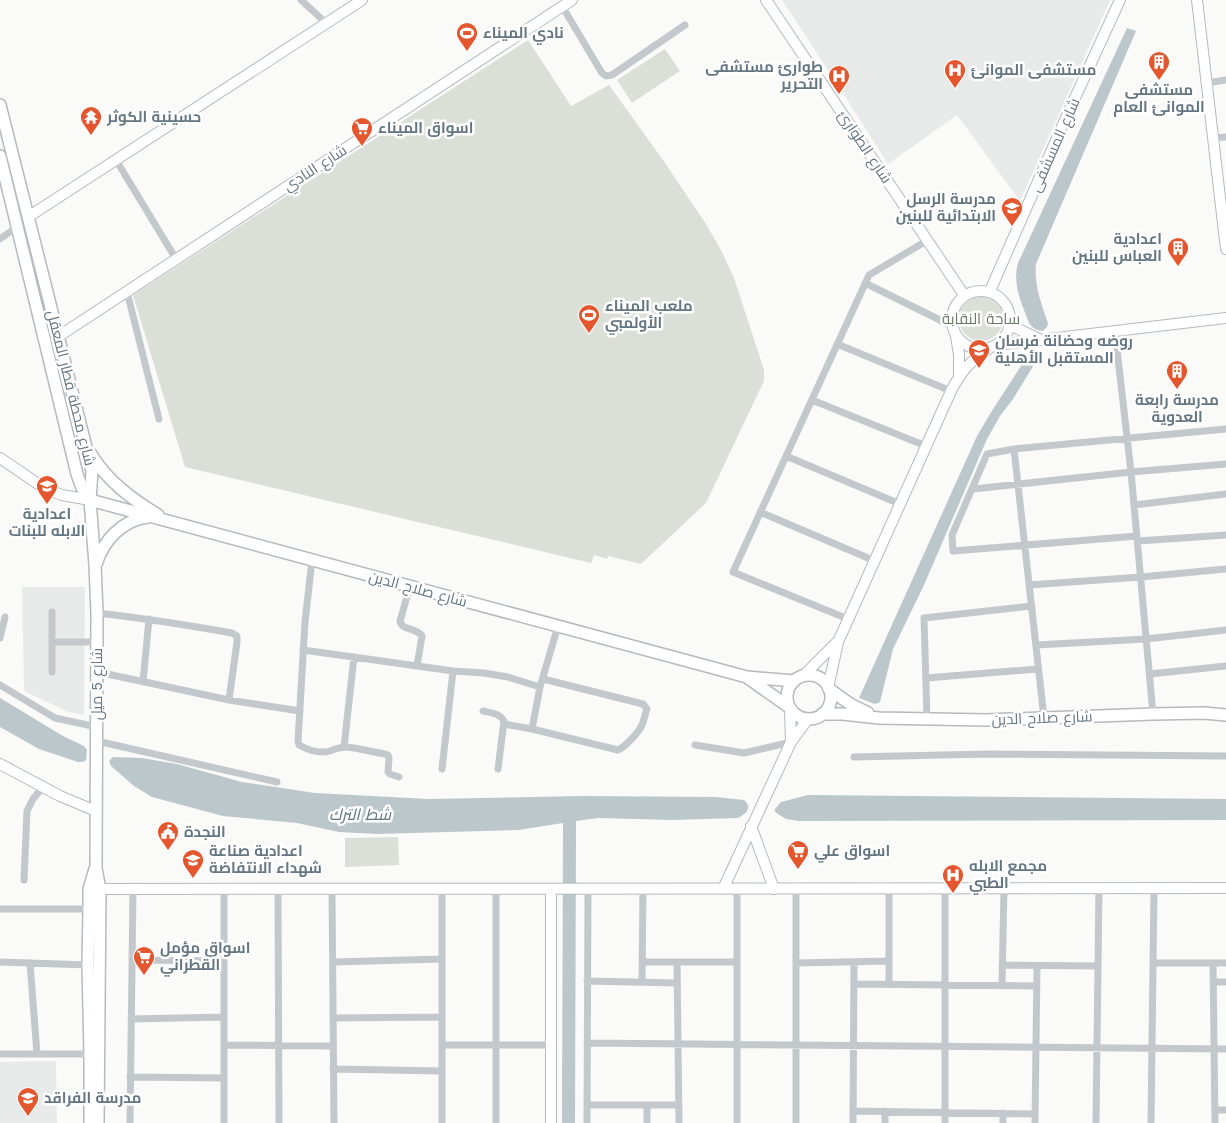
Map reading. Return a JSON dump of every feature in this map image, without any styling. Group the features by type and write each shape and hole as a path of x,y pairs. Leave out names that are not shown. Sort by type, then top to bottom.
{"main road":[{"name":"شارع محطة قطار المعقل","path":"0,104 92,470 90,500"},
{"name":"شارع محطة قطار المعقل","path":"0,156 77,474 82,488 90,500"},
{"path":"86,446 99,468 114,483 170,522"},
{"name":"شارع صلاح الدين","path":"90,500 746,678 798,679"},
{"name":"شارع 5 ميل","path":"90,500 95,565 98,672 95,889 98,1123"},
{"path":"95,565 99,554 117,531 132,521 152,517"},
{"path":"811,675 818,677 829,688 830,702 818,717 808,719 801,717 790,708 787,693 789,687 798,679 811,675"},
{"name":"شارع صلاح الدين","path":"746,678 790,708"},
{"name":"شارع صلاح الدين","path":"829,688 860,710 879,718"},
{"name":"شارع صلاح الدين","path":"1204,713 1226,710"},
{"name":"شارع صلاح الدين","path":"822,714 879,718 986,720 1153,714 1204,713 1226,715"},
{"name":"شارع 5 ميل","path":"90,1123 89,909 95,889"}],"street":[{"path":"301,0 326,23"},
{"path":"28,218 362,0"},
{"name":"شارع النادي","path":"59,336 572,0"},
{"name":"شارع الطوارئ","path":"766,0 964,295"},
{"name":"شارع المسشفى","path":"990,291 1120,0"},
{"path":"1197,0 1213,138 1223,197 1226,249"},
{"path":"562,6 602,73 606,76 612,75 685,25"},
{"path":"1207,83 1226,80"},
{"path":"1213,138 1226,137"},
{"path":"116,160 176,259"},
{"path":"0,239 17,227"},
{"path":"848,619 733,572 868,275 928,240"},
{"path":"865,283 954,330 962,342 970,348 980,349 1226,318"},
{"path":"829,688 838,642 959,375 973,360 1003,340 1008,333 1011,317 1008,308 998,295 990,291 972,291 964,295 953,309 951,317 959,355 959,375"},
{"path":"127,292 159,419"},
{"path":"1010,325 1042,340"},
{"path":"1115,332 1131,472 1153,714"},
{"path":"837,344 951,391"},
{"path":"812,400 926,446"},
{"path":"1226,429 987,454 952,535 953,551 1137,538 1226,534"},
{"path":"1014,450 1044,718"},
{"path":"786,456 900,504"},
{"path":"0,458 44,488 90,500"},
{"path":"972,489 1226,464"},
{"path":"1134,505 1226,494"},
{"path":"760,512 874,561"},
{"path":"312,560 304,622 299,745 321,752 344,747 385,754 388,755 388,772 399,777"},
{"path":"1029,586 1141,578 1226,569"},
{"path":"410,586 400,624 403,627 419,632 422,636 417,666"},
{"path":"927,719 924,618 1032,606"},
{"path":"52,612 52,672"},
{"path":"97,613 149,619 232,633 236,636 237,642 228,700"},
{"path":"0,638 5,617"},
{"path":"143,682 149,619"},
{"path":"532,729 540,687 558,626"},
{"path":"1036,645 1146,638 1226,630"},
{"path":"52,642 97,642"},
{"path":"798,679 838,642"},
{"path":"303,650 453,672 484,673 508,677 540,687"},
{"path":"344,747 354,657"},
{"path":"1150,674 1226,666"},
{"path":"926,678 1038,668"},
{"path":"98,672 228,700 300,711"},
{"path":"442,770 453,672"},
{"path":"504,724 618,750 626,745 642,726 647,708 643,704 543,679"},
{"path":"0,685 55,718 97,727"},
{"path":"790,708 791,742"},
{"path":"483,711 496,713 504,721 498,769"},
{"path":"723,889 791,742 808,719"},
{"path":"97,741 276,782"},
{"path":"696,746 744,753 791,742"},
{"path":"854,758 987,754 1226,756"},
{"path":"0,764 60,796 96,812"},
{"path":"24,880 27,810 43,787"},
{"path":"751,826 774,889"},
{"path":"889,888 889,984"},
{"path":"945,888 945,1123"},
{"path":"1002,985 1004,888"},
{"path":"1096,1123 1099,888"},
{"path":"1151,1123 1154,888"},
{"path":"95,889 1226,888"},
{"path":"130,1123 133,889"},
{"path":"224,889 224,1123"},
{"path":"278,889 279,1123"},
{"path":"332,889 334,1123"},
{"path":"442,889 442,1123"},
{"path":"496,889 496,1123"},
{"path":"551,889 551,1123"},
{"path":"587,1123 588,889"},
{"path":"642,982 643,889"},
{"path":"737,889 737,1123"},
{"path":"796,889 796,1123"},
{"path":"0,909 89,909"},
{"path":"333,962 442,959"},
{"path":"132,960 224,961"},
{"path":"0,962 88,965"},
{"path":"642,962 737,962"},
{"path":"677,962 679,1123"},
{"path":"853,1123 854,962"},
{"path":"796,963 889,962"},
{"path":"30,963 36,1054"},
{"path":"1153,963 1226,963"},
{"path":"1213,963 1215,1123"},
{"path":"1002,965 1098,966"},
{"path":"1035,1123 1037,966"},
{"path":"587,981 677,983"},
{"path":"1213,982 1226,982"},
{"path":"854,984 1037,986"},
{"path":"131,1019 224,1017"},
{"path":"333,1018 442,1017"},
{"path":"587,1043 1226,1049"},
{"path":"442,1045 551,1045"},
{"path":"224,1046 333,1046"},
{"path":"0,1054 90,1054"},
{"path":"333,1069 442,1071"},
{"path":"130,1077 224,1078"},
{"path":"587,1105 679,1105"},
{"path":"647,1106 647,1123"},
{"path":"1215,1110 1226,1110"},
{"path":"853,1111 1035,1114"},
{"path":"885,1111 886,1123"},
{"path":"1003,1113 1003,1123"}],"shaded area":[{"name":"مستشفى الموانئ","path":"782,0 1110,0 1020,201 957,115 888,164"},
{"path":"22,587 85,587 84,715 68,712 24,691"},
{"path":"56,1061 57,1123 0,1123 0,1062"}],"green space":[{"path":"528,40 571,106 609,85 706,224 734,278 764,370 764,381 706,503 641,564 608,556 607,559 594,555 591,563 185,467 133,295"},
{"path":"665,49 680,71 632,103 617,80"},
{"name":"ساحة النقابة","path":"985,297 997,303 1002,310 1002,328 997,335 990,340 977,341 969,338 962,331 959,315 962,307 969,300"},
{"path":"398,837 399,865 345,867 345,838"}],"water":[{"path":"1127,28 1136,31 1036,264 1037,287 1048,323 1043,331 1039,330 1033,328 1029,323 1021,301 1016,279 1018,263"},
{"path":"1030,352 1036,354 1032,368 987,439 924,585 893,649 880,702 875,704 859,698 977,436"},
{"path":"0,698 63,736 84,746 87,750 86,760 78,762 39,749 0,727"},
{"name":"شط الترك","path":"113,757 142,758 177,764 242,782 315,793 429,799 582,796 716,797 744,800 748,808 746,813 738,818 672,820 598,818 576,821 575,1123 562,1123 563,823 518,830 377,834 339,832 297,823 223,816 152,797 134,786 111,766 109,761"},
{"path":"808,795 1226,799 1226,820 799,821 786,819 775,812 775,809 781,802"}],"place":[{"name":"نادي الميناء","path":"467,52"},
{"name":"مستشفى الموانئ العام","path":"1159,81"},
{"name":"مستشفى الموانئ","path":"955,89"},
{"name":"طوارئ مستشفى التحرير","path":"839,95"},
{"name":"حسينية الكوثر","path":"91,136"},
{"name":"اسواق الميناء","path":"362,147"},
{"name":"مدرسة الرسل الابتدائية للبنين","path":"1012,227"},
{"name":"اعدادية العباس للبنين","path":"1178,267"},
{"name":"ملعب الميناء الأولمبي","path":"589,334"},
{"name":"روضه وحضانة فرسان المستقبل الأهلية","path":"979,369"},
{"name":"مدرسة رابعة العدوية","path":"1177,390"},
{"name":"اعدادية الابله للبنات","path":"47,505"},
{"name":"النجدة","path":"168,851"},
{"name":"اسواق علي","path":"798,870"},
{"name":"اعدادية صناعة شهداء الانتفاضة","path":"193,879"},
{"name":"مجمع الابله الطبي","path":"953,894"},
{"name":"اسواق مؤمل القطراني","path":"144,976"},
{"name":"مدرسة الفراقد","path":"28,1117"}]}
